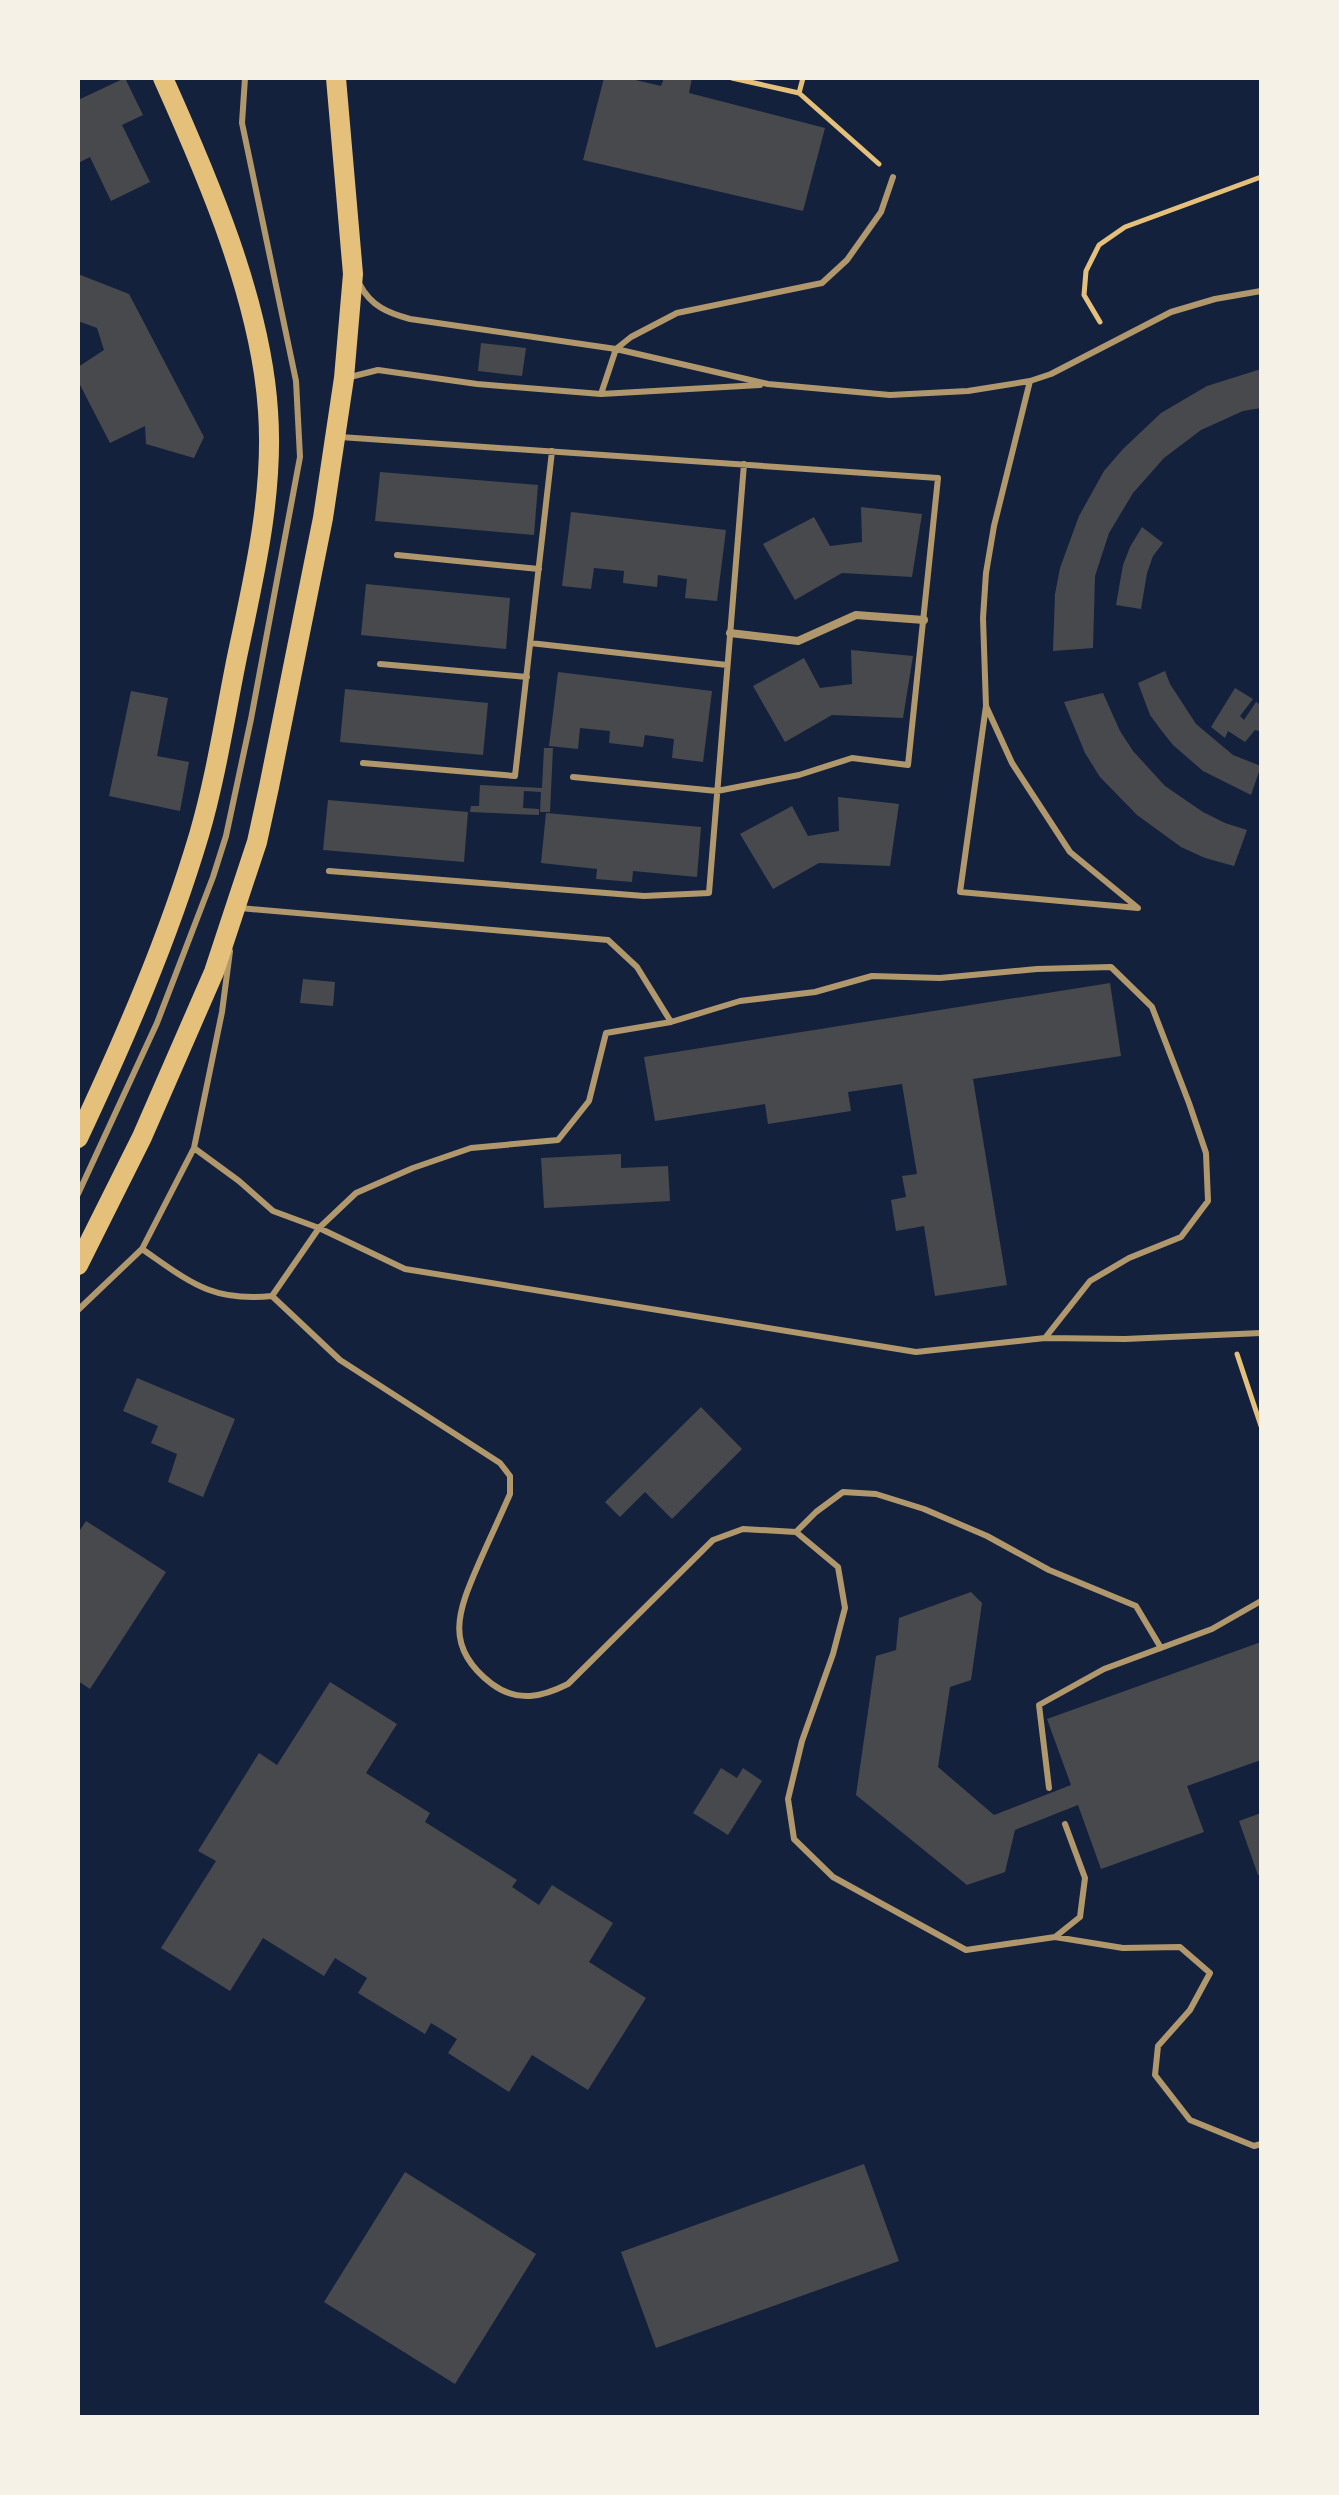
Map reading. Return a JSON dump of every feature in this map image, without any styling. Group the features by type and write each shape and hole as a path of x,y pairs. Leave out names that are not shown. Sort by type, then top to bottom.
{"main road":[{"path":"78,1138 162,945 200,830 251,595 268,467 268,410 256,323 196,152 163,78"},
{"path":"78,1265 142,1137 214,972 257,842 269,787 318,546 344,378 353,274 336,78"}],"street":[{"path":"730,633 798,641 856,615 924,620"}],"lane":[{"path":"78,1194 118,1113 188,948 226,836 300,457 296,381 242,123 245,78"},
{"path":"601,394 616,349 631,337 677,313 822,283 847,260 881,212 893,177"},
{"path":"353,274 365,296 385,312 410,319 616,349 768,384 890,395 968,391 1030,381 1051,374 1171,312 1215,299 1261,291"},
{"path":"344,378 378,370 499,387 601,394 768,384"},
{"path":"986,706 1012,763 1070,852 1138,908 960,892 986,706 983,618 986,573 994,526 1030,381"},
{"path":"336,437 938,478 908,765 852,758 799,775 717,791 573,777"},
{"path":"363,763 515,776 552,451"},
{"path":"329,871 644,896 709,893 744,464"},
{"path":"397,555 539,569"},
{"path":"530,643 727,665"},
{"path":"380,664 527,677"},
{"path":"78,1310 142,1249 194,1148 222,1012 237,907 608,940 637,967 671,1022"},
{"path":"272,1296 319,1228 356,1193 413,1168 471,1148 558,1140 589,1101 606,1033 671,1022 740,1001 815,992 872,976 940,978 1037,969 1111,967 1152,1007 1206,1153 1208,1201 1181,1237 1129,1258 1090,1281 1045,1338"},
{"path":"194,1148 273,1211 319,1228 405,1269 916,1352 1045,1338 1125,1339 1261,1333"},
{"path":"142,1249 204,1290 242,1299 272,1296 340,1360 500,1463 510,1476 510,1494 461,1603 458,1630 464,1654 479,1674 499,1689 522,1696 546,1695 568,1684 713,1540 743,1529 796,1532 838,1567 845,1608 833,1654 802,1741 788,1799 794,1839 833,1877 966,1950 1055,1937 1123,1948 1180,1947 1210,1973 1190,2010 1158,2046 1155,2075 1190,2120 1254,2146 1261,2144"},
{"path":"796,1532 843,1492 876,1494 912,1505 987,1536 1049,1570 1136,1606 1161,1648"},
{"path":"1049,1788 1039,1705 1104,1669 1212,1629 1261,1601"},
{"path":"1055,1937 1080,1917 1085,1878 1065,1824"}],"path":[{"path":"732,78 799,93 893,177"},
{"path":"799,93 803,78"},
{"path":"1100,322 1084,295 1086,271 1099,245 1125,227 1261,177"},
{"path":"1230,1333 1261,1426"}],"building":[{"path":"125,78 143,115 122,125 150,182 111,201 90,157 78,163 78,100"},
{"path":"604,78 627,78 661,86 664,78 692,78 689,93 825,128 803,211 583,160"},
{"path":"78,274 129,294 204,437 194,458 146,444 145,426 110,443 78,381 78,367 104,350 97,328 78,321"},
{"path":"481,343 526,348 522,376 478,371"},
{"path":"1261,369 1261,408 1243,411 1201,430 1164,458 1133,493 1109,533 1095,576 1093,648 1053,651 1055,594 1060,568 1079,516 1104,471 1161,413 1207,386"},
{"path":"380,472 538,485 534,535 375,521"},
{"path":"861,507 922,514 912,577 842,573 795,600 763,544 814,517 830,546 862,542"},
{"path":"571,512 726,530 717,601 685,598 687,579 658,575 657,587 623,583 624,571 594,568 591,589 562,586"},
{"path":"1142,527 1163,543 1153,556 1147,573 1141,609 1116,605 1123,565"},
{"path":"366,584 510,598 506,649 361,635"},
{"path":"851,650 913,656 903,718 832,715 785,742 753,686 804,658 820,688 852,684"},
{"path":"1165,671 1196,724 1233,755 1261,766 1251,795 1203,771 1173,745 1150,715 1138,683"},
{"path":"558,672 712,691 703,762 672,758 674,739 645,735 643,747 609,743 610,731 580,728 578,749 549,746"},
{"path":"1235,688 1253,699 1240,716 1244,720 1256,702 1261,705 1261,728 1255,730 1245,742 1228,731 1225,738 1211,727"},
{"path":"345,689 488,703 483,755 340,742"},
{"path":"131,691 168,698 157,756 189,762 180,811 109,796"},
{"path":"1103,693 1133,751 1165,786 1203,812 1247,830 1234,866 1181,847 1137,815 1100,777 1085,753 1064,702"},
{"path":"544,748 553,748 550,812 540,812 541,792 524,791 523,808 539,809 539,815 470,812 471,806 479,806 480,785 542,788"},
{"path":"838,797 899,804 890,866 819,863 773,889 740,834 792,806 808,836 839,831"},
{"path":"328,800 468,812 464,862 323,850"},
{"path":"546,813 701,827 697,877 633,871 632,882 596,879 597,869 541,863"},
{"path":"303,979 335,982 333,1006 300,1003"},
{"path":"1110,983 1121,1056 973,1079 1007,1285 935,1296 924,1226 896,1231 891,1200 906,1197 902,1176 917,1174 902,1084 848,1092 851,1111 768,1124 765,1104 655,1121 644,1057"},
{"path":"621,1154 621,1168 668,1166 670,1201 544,1208 541,1158"},
{"path":"137,1378 235,1419 203,1497 168,1482 177,1454 151,1443 158,1426 123,1411"},
{"path":"701,1407 742,1449 672,1519 645,1492 620,1517 605,1502"},
{"path":"86,1521 166,1572 90,1689 78,1681 78,1533"},
{"path":"971,1592 982,1603 971,1680 950,1687 938,1767 994,1815 1071,1785 1047,1719 1261,1642 1261,1760 1187,1786 1204,1832 1101,1869 1078,1805 1015,1830 1005,1872 967,1885 856,1795 876,1656 896,1650 899,1618"},
{"path":"330,1682 397,1724 366,1773 430,1813 425,1822 517,1880 512,1887 539,1905 552,1885 613,1923 589,1962 646,1998 588,2090 532,2055 509,2092 448,2053 457,2039 431,2023 425,2034 358,1993 367,1978 335,1958 324,1976 263,1938 230,1991 161,1948 216,1861 198,1851 259,1753 277,1765"},
{"path":"721,1768 737,1778 743,1768 762,1781 728,1835 693,1813"},
{"path":"1261,1813 1261,1874 1258,1875 1239,1821"},
{"path":"864,2164 899,2261 656,2348 621,2252"},
{"path":"405,2172 536,2254 455,2384 324,2302"}]}
